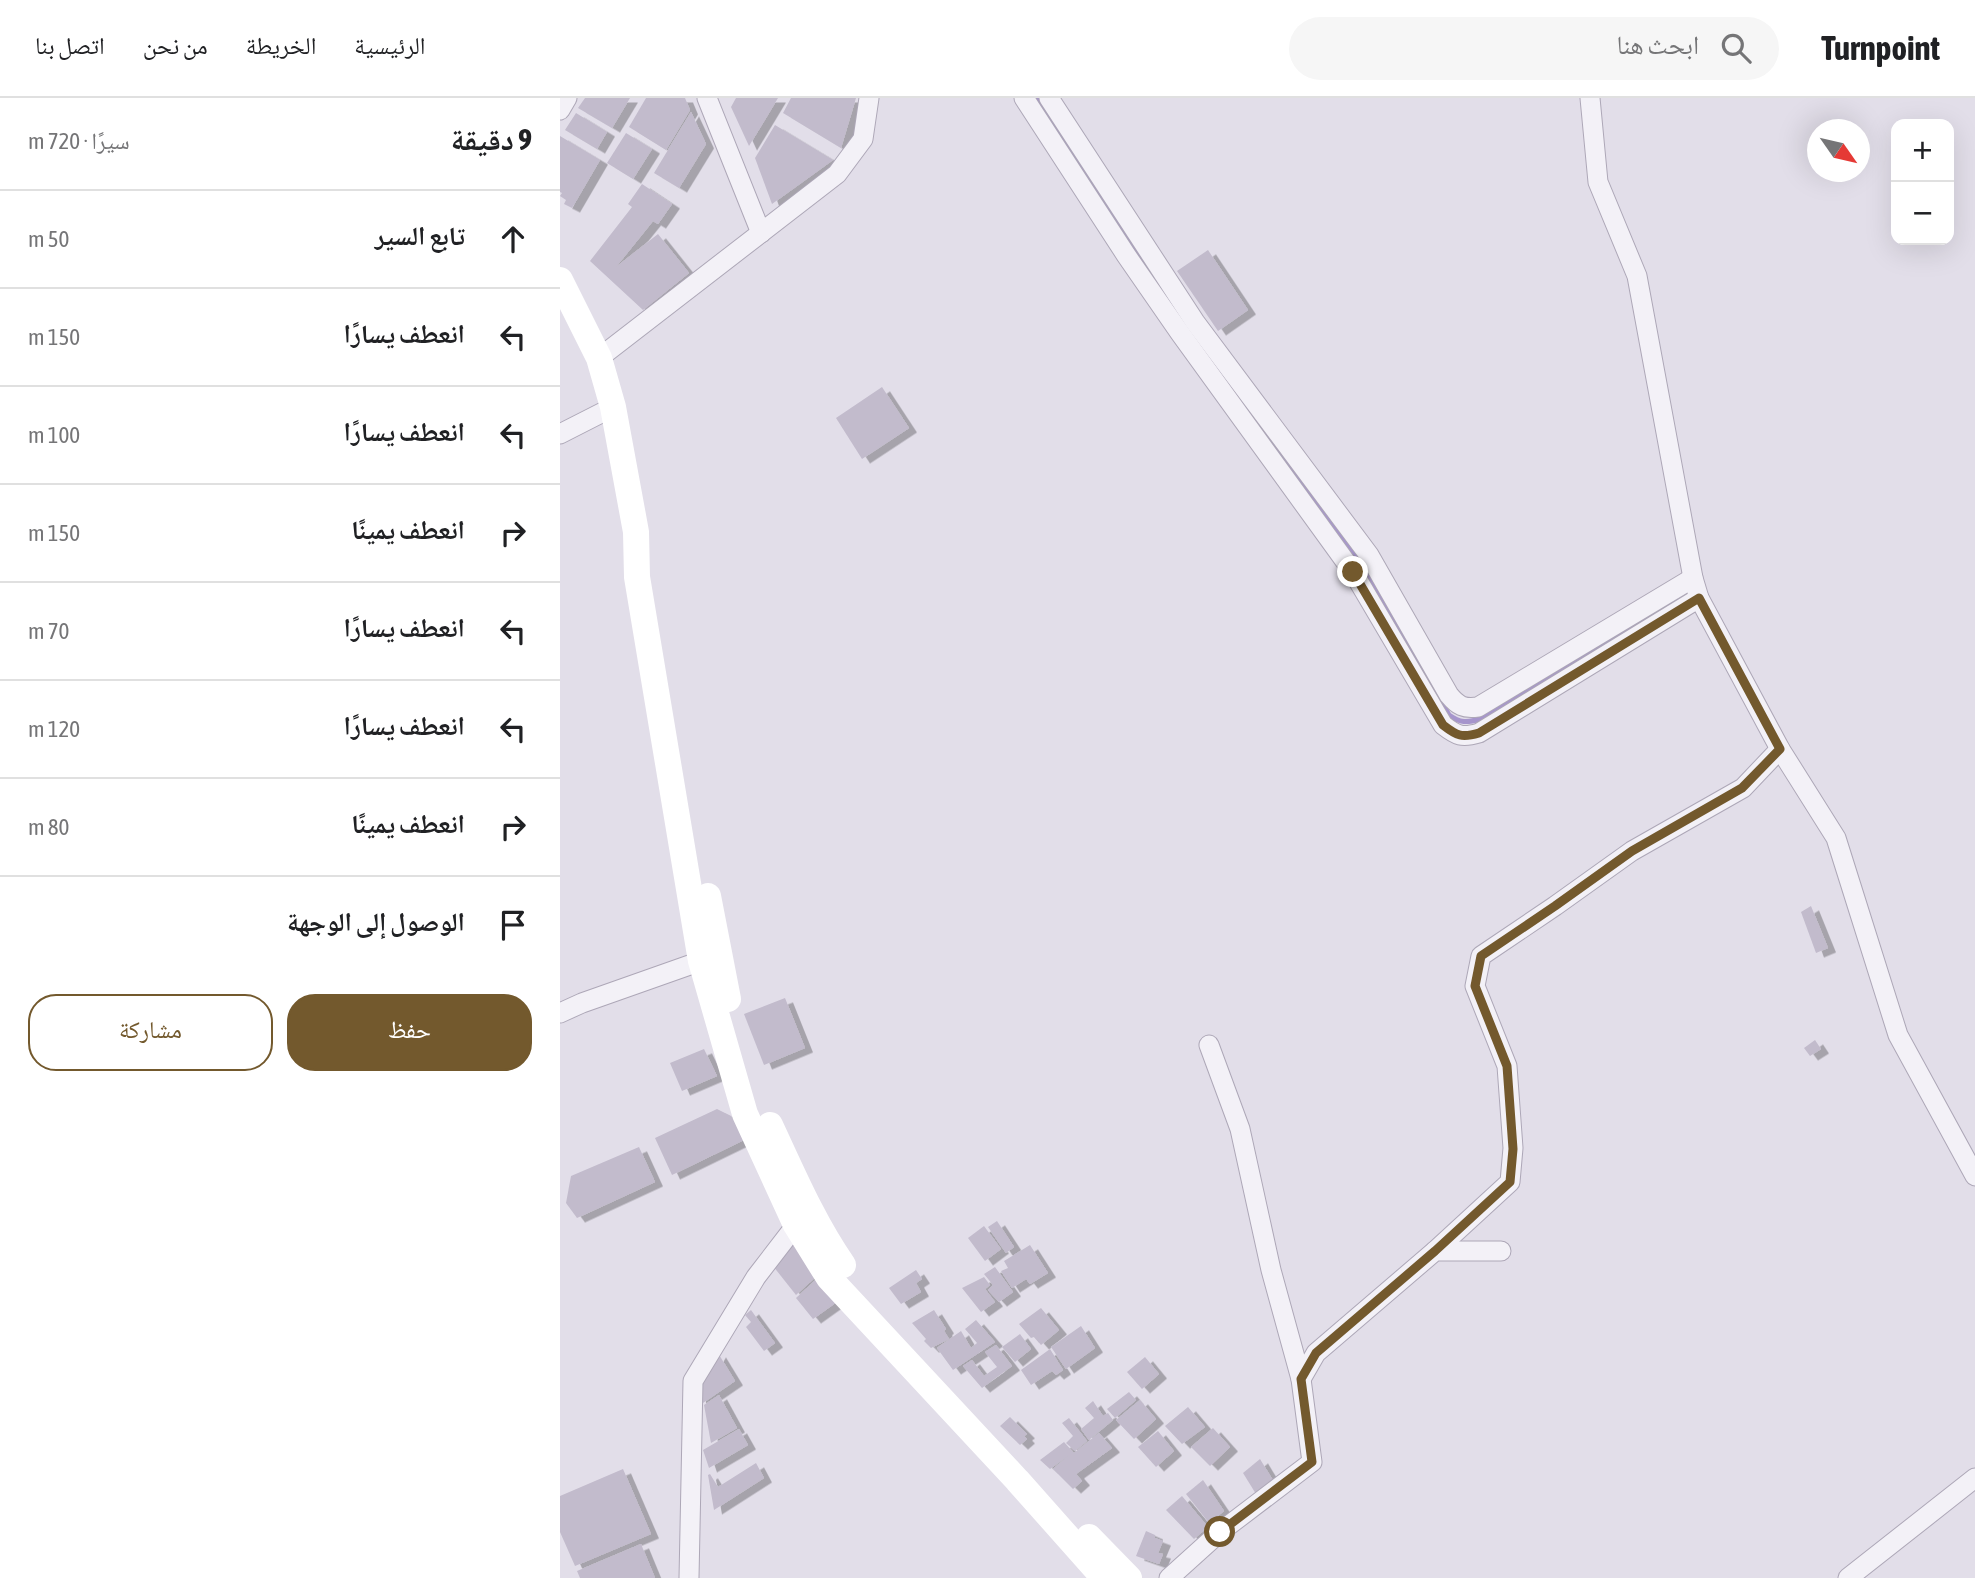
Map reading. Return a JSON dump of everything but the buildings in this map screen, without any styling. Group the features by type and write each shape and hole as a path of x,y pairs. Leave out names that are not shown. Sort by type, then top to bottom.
{"main road":[{"path":"560,280 599,358 613,407 636,531 637,577 701,961 746,1114 796,1225 829,1278 1104,1578"},
{"path":"636,531 652,568 712,919 733,1023 764,1113 807,1203 831,1248 852,1279 947,1386 1129,1578"}],"street":[{"path":"560,110 566,98"},
{"path":"707,98 761,233"},
{"path":"599,358 837,174 863,139 869,98"},
{"path":"1024,98 1126,255 1369,555 1456,704 1467,709 1478,707 1693,579"},
{"path":"1049,98 1187,328 1353,572 1443,725 1456,735 1468,737 1479,733 1699,598"},
{"path":"1590,98 1598,182 1637,276 1693,579 1699,598 1780,749 1836,838 1898,1035 1975,1176"},
{"path":"560,434 613,407"},
{"path":"1301,1379 1316,1353 1435,1251 1510,1182 1513,1149 1507,1066 1475,986 1481,956 1632,851 1742,788 1780,749"},
{"path":"560,1013 701,961"},
{"path":"1169,1578 1220,1532 1312,1462 1301,1379 1271,1270 1240,1129 1209,1045"},
{"path":"689,1578 693,1381 757,1277 796,1225"},
{"path":"1435,1251 1501,1251"},
{"path":"1848,1578 1975,1478"}],"waterway":[{"path":"1038,98 1171,304"},
{"path":"1213,362 1365,570 1453,718 1464,722 1480,719 1672,603"}],"route":[{"path":"1220,1532 1312,1462 1301,1379 1316,1353 1435,1251 1510,1182 1513,1149 1507,1066 1475,986 1481,956 1632,851 1742,788 1780,749 1699,598 1479,733 1468,737 1456,735 1443,725 1353,572"}]}
